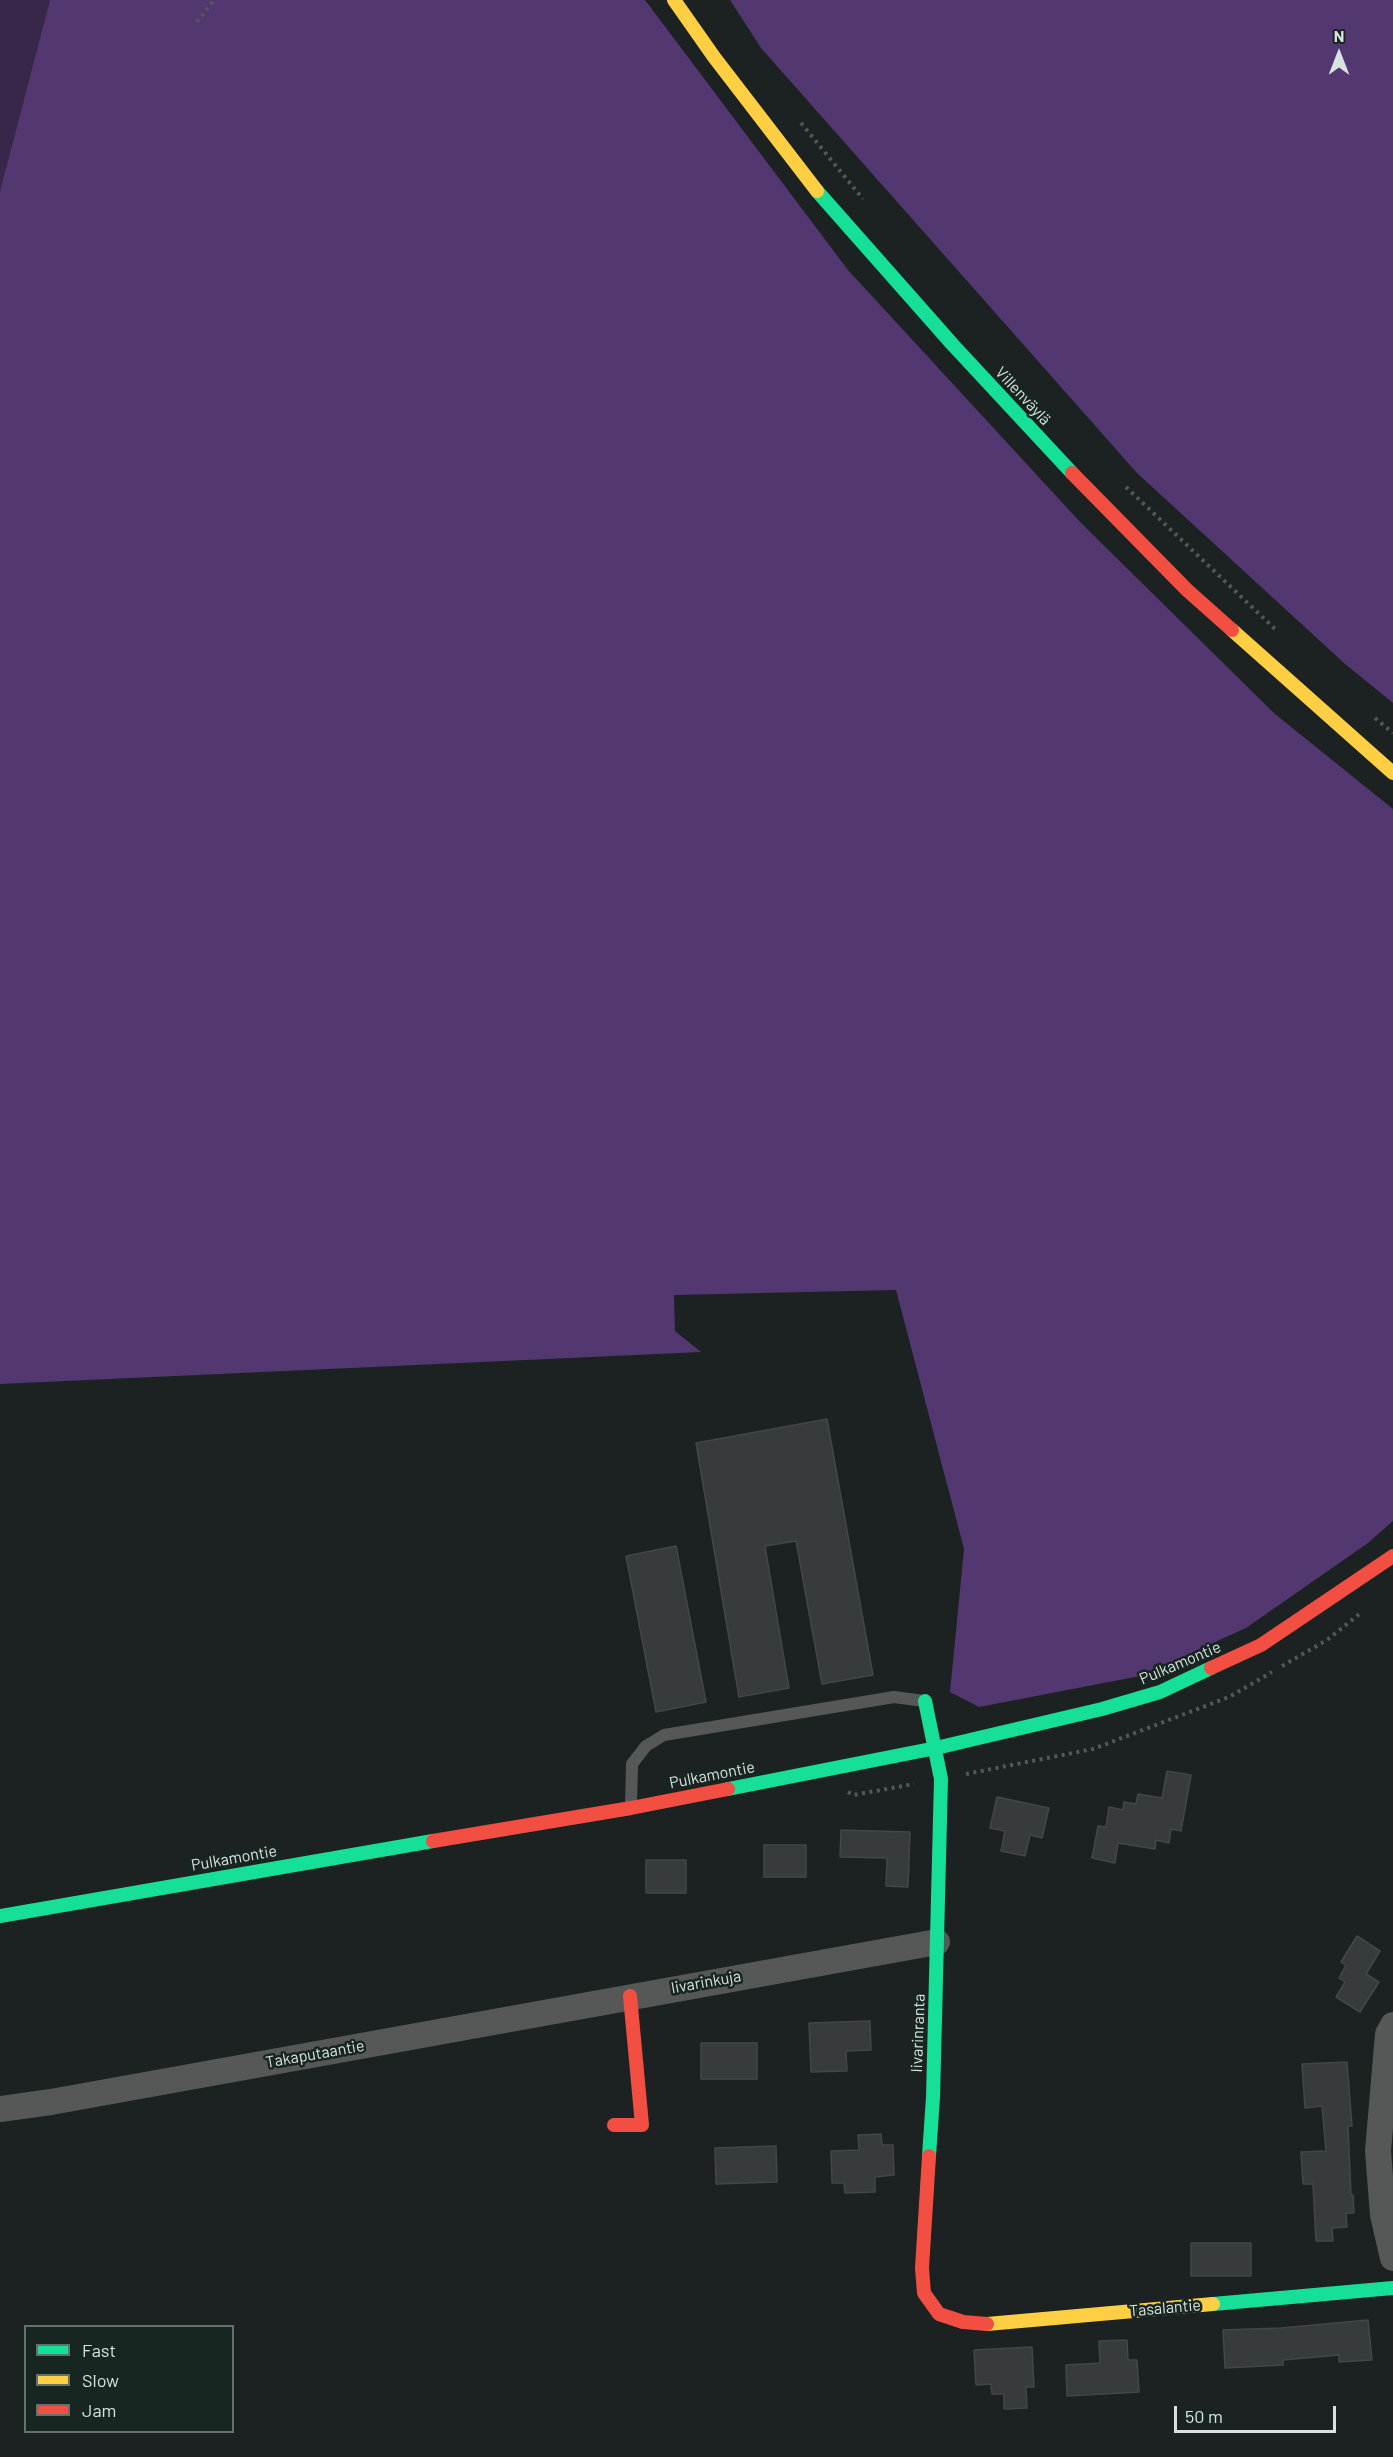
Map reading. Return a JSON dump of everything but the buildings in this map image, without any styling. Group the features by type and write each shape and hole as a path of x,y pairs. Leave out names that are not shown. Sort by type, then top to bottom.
{"street":[{"name":"Villenväylä","path":"674,0 714,57 810,183 953,345 1089,491 1187,590 1393,773"},
{"name":"Pulkamontie","path":"0,1916 269,1868 631,1808 936,1748 1102,1709 1160,1692 1261,1645 1393,1556"},
{"name":"Iivarinranta","path":"925,1701 941,1779 933,2097 922,2268 924,2292 939,2314"},
{"name":"Iivarinkuja","path":"630,1996 937,1942"},
{"name":"Takaputaantie","path":"0,2109 630,1996"},
{"path":"614,2125 642,2125 630,1996"},
{"path":"1393,2025 1388,2034 1378,2151 1383,2215 1393,2258"},
{"name":"Tasalantie","path":"939,2314 963,2322 990,2324 1393,2288"}],"lane":[{"path":"631,1808 632,1764 646,1746 664,1735 894,1697 925,1701"}],"path":[{"path":"197,22 214,0"},
{"path":"801,123 868,205"},
{"path":"1124,485 1275,629"},
{"path":"1368,712 1393,733"}],"shaded area":[{"path":"0,0 50,0 0,191"},
{"path":"50,0 645,0 848,270 1081,523 1275,714 1393,809 1393,1521 1368,1543 1246,1628 1140,1676 979,1707 950,1692 964,1549 896,1290 674,1295 675,1331 701,1352 0,1384 0,191"},
{"path":"730,0 1393,0 1393,703 1344,663 1137,473 761,48"}],"traffic: fast":[{"path":"817,191 953,345 1072,473"},
{"path":"728,1789 936,1748 1102,1709 1160,1692 1211,1668"},
{"path":"925,1701 941,1779 933,2097 929,2156"},
{"path":"0,1916 433,1841"},
{"path":"1213,2304 1393,2288"}],"traffic: slow":[{"path":"674,0 714,57 817,191"},
{"path":"1232,630 1393,773"},
{"path":"987,2324 1213,2304"}],"traffic: jam":[{"path":"1072,473 1187,590 1232,630"},
{"path":"1211,1668 1261,1645 1393,1556"},
{"path":"433,1841 631,1808 728,1789"},
{"path":"614,2125 642,2125 630,1996"},
{"path":"929,2156 922,2268 924,2293 939,2314 963,2322 987,2324"}]}
